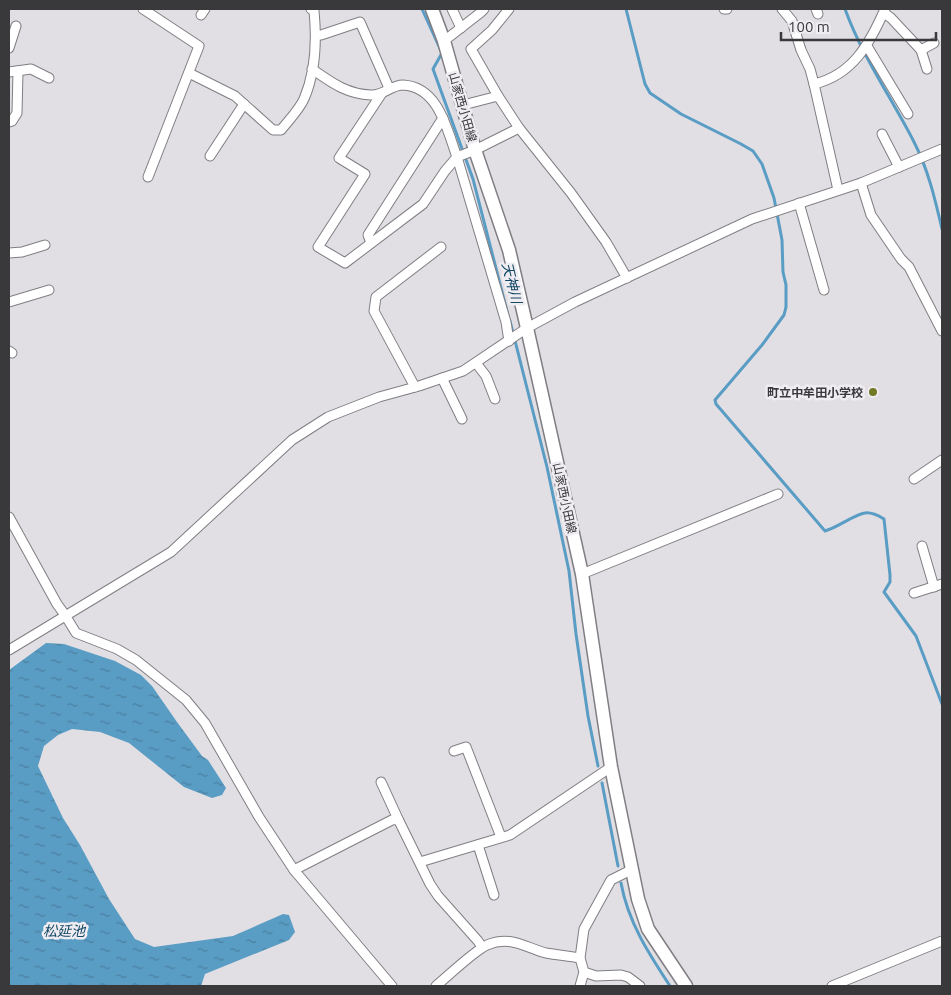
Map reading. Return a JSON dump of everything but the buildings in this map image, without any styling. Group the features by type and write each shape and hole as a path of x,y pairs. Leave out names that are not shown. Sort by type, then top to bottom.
{"main road":[{"name":"山家西小田線","path":"432,9 444,41 475,150 509,250 582,574 611,768 638,899 648,929 686,986"}],"street":[{"path":"143,9 199,46 148,177"},
{"path":"189,74 235,96 274,130 281,130 304,100 312,69 316,35 314,12 312,9"},
{"path":"452,9 461,28"},
{"path":"444,41 484,9"},
{"path":"509,9 492,30 471,49 519,128 571,193 601,235 628,278"},
{"path":"782,9 792,21 801,50 810,69 838,190"},
{"path":"814,84 834,78 844,71 867,46 884,11 920,50 927,69"},
{"path":"316,35 360,22 386,91"},
{"path":"9,48 16,26"},
{"path":"920,50 934,43"},
{"path":"867,46 908,114"},
{"path":"9,122 12,121 17,113 13,72 31,69 49,78"},
{"path":"312,69 347,92 372,95 402,85 418,88 435,102 457,157 506,322 509,341"},
{"path":"386,91 339,158 365,174 318,247 345,263 423,204 445,170 457,157 519,128"},
{"path":"463,105 498,96"},
{"path":"210,156 244,104"},
{"path":"372,243 368,235 443,118"},
{"path":"882,134 899,167"},
{"path":"9,650 65,614 86,604 171,552 301,433 328,416 379,396 463,372 527,328 575,302 752,219 861,183 942,149"},
{"path":"861,183 872,215 901,259 909,267 942,331"},
{"path":"799,203 824,290"},
{"path":"9,253 22,252 46,245"},
{"path":"415,387 374,312 376,297 441,247"},
{"path":"9,302 49,290"},
{"path":"476,363 486,376 495,399"},
{"path":"442,378 462,419"},
{"path":"914,479 942,460"},
{"path":"582,574 778,494"},
{"path":"9,517 57,604 76,634 136,660 186,700 205,723 259,817 294,870 392,986"},
{"path":"914,593 938,585 922,546"},
{"path":"454,751 466,747 501,838"},
{"path":"420,862 510,835 611,768"},
{"path":"381,782 430,884 482,947"},
{"path":"294,870 392,820 398,819"},
{"path":"478,844 494,895"},
{"path":"580,986 584,972 580,958 584,928 610,880 631,870"},
{"path":"436,986 482,947 501,941 516,941 547,953 580,958"},
{"path":"832,986 942,942"},
{"path":"584,972 596,976 628,977 640,986"}],"water":[{"name":"松延池","path":"46,643 64,644 115,661 141,675 152,686 202,756 208,760 226,788 222,795 212,798 184,787 129,743 100,732 72,729 58,735 44,746 38,766 63,818 109,899 135,939 154,947 233,936 283,914 289,915 295,932 289,940 205,974 201,986 9,986 9,670"}],"waterway":[{"name":"天神川","path":"422,9 442,53 433,69 473,179 508,315"},
{"path":"626,9 645,84 650,93 681,114 753,151 762,164 774,198 782,240 783,272 786,285 784,315 762,345 715,400 716,404 825,531 865,513 884,519 890,575 890,582 884,592 916,636 942,704"},
{"path":"845,9 868,60 919,152 931,184 942,229"},
{"name":"天神川","path":"510,321 547,467 569,571 588,716 598,766"},
{"path":"602,783 618,866"},
{"path":"621,883 634,924 647,950 670,986"}],"place":[{"name":"町立中牟田小学校","path":"873,392"}]}
